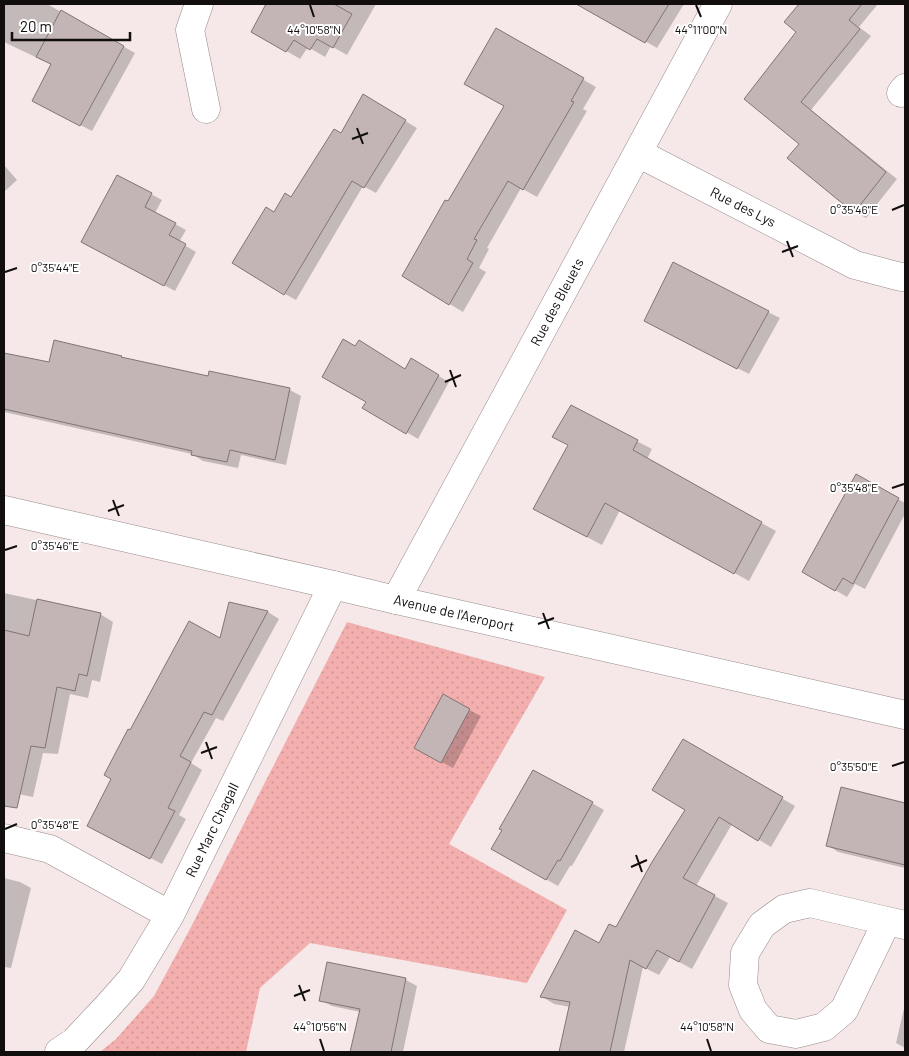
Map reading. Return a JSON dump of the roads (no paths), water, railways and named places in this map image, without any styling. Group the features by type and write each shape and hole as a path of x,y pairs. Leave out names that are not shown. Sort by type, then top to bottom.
{"street":[{"path":"199,4 190,30 206,109"},
{"name":"Rue des Bleuets","path":"396,600 718,4"},
{"name":"Rue des Lys","path":"638,153 855,265 905,277"},
{"name":"Avenue de l'Aeroport","path":"4,510 905,715"},
{"name":"Rue Marc Chagall","path":"59,1052 74,1042 130,980 170,915 334,585"},
{"path":"4,838 50,849 170,915"},
{"path":"810,903 896,923 844,1010 824,1027 796,1034 769,1029 753,1010 743,985 745,953 762,925 784,909 810,903"}]}
